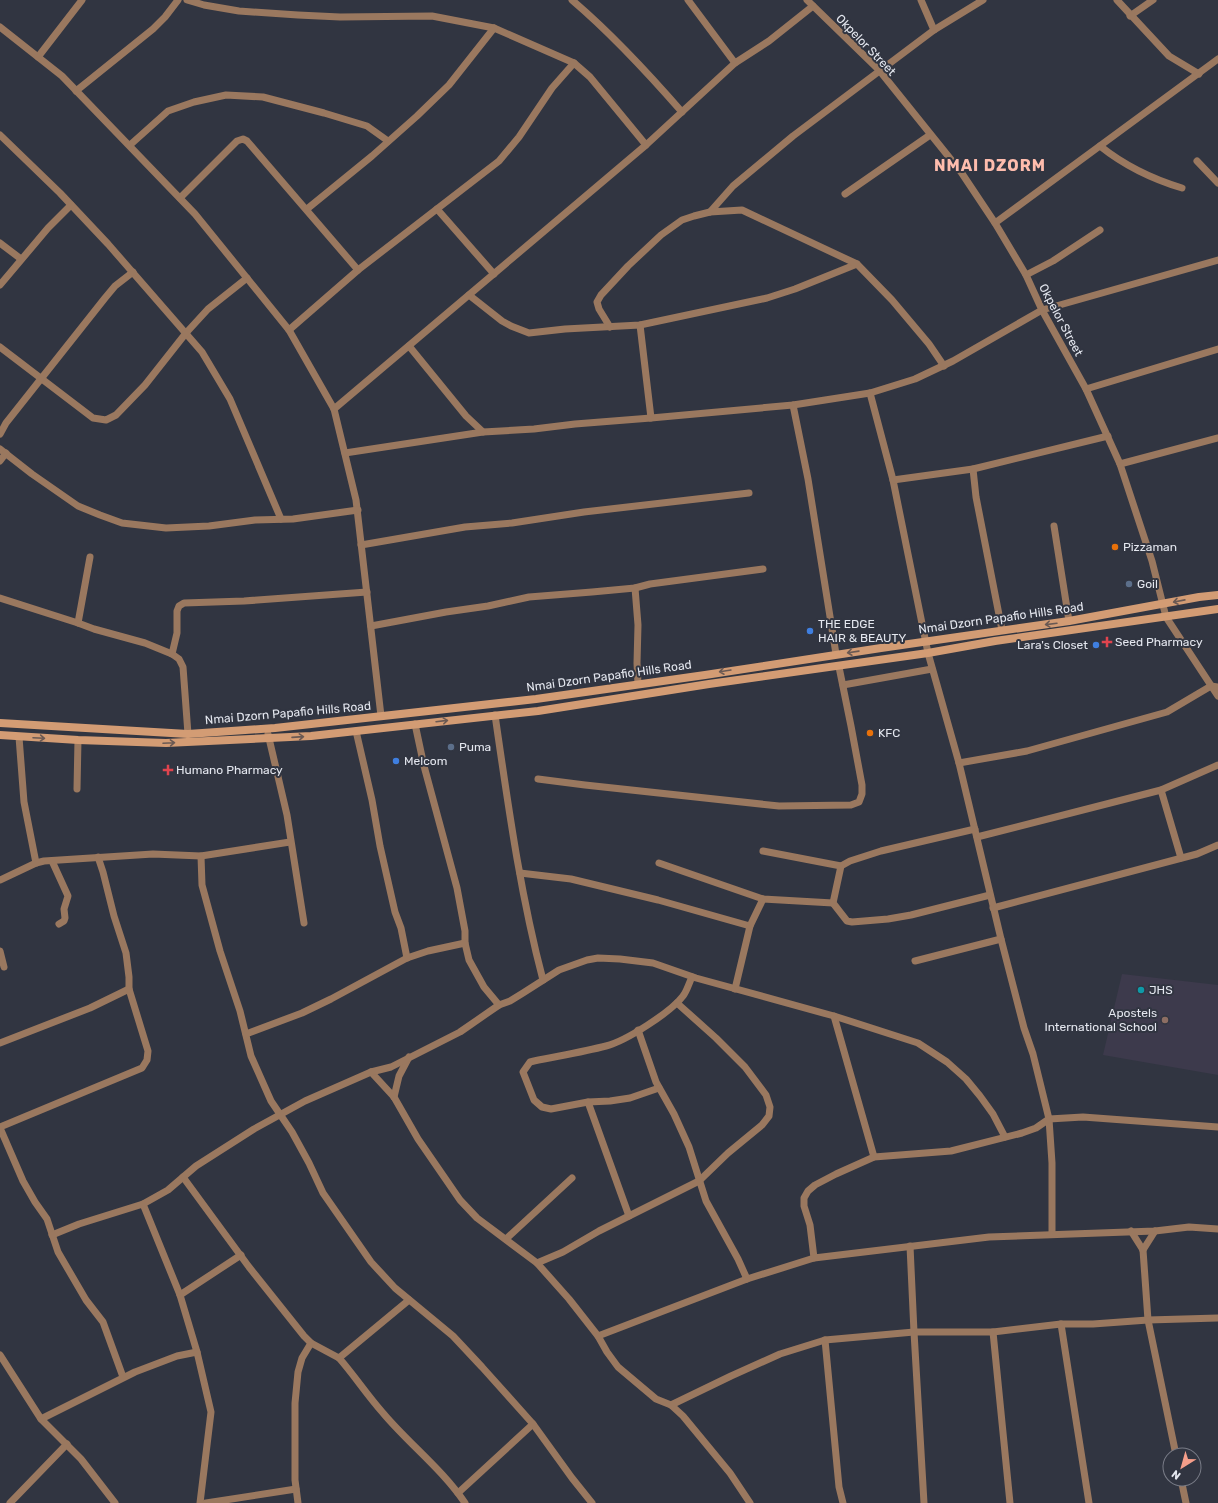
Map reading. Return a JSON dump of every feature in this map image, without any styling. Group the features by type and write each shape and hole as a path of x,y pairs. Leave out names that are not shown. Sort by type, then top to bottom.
{"street":[{"path":"38,57 82,0"},
{"path":"76,90 153,29 165,17 178,0"},
{"path":"187,0 204,5 239,11 298,16 432,16 494,28 574,63 590,76 646,145"},
{"path":"572,0 595,19 652,78 682,112"},
{"path":"688,0 735,63"},
{"name":"Okpelor Street","path":"807,0 879,70 961,172 995,223 1026,275 1042,310 1086,389 1120,464 1152,561 1166,617 1215,686 1218,696"},
{"path":"921,0 934,30"},
{"path":"710,212 733,186 793,136 934,30 984,0"},
{"path":"1117,0 1130,16 1169,56 1199,74"},
{"path":"1130,16 1153,0"},
{"path":"334,409 646,145 735,63 769,41 813,6"},
{"path":"0,26 62,76 195,214 289,330 334,409 358,510 382,716"},
{"path":"307,209 388,141 449,85 494,28"},
{"path":"995,223 1218,59"},
{"path":"289,330 358,270 499,160 519,137 552,88 574,63"},
{"path":"130,145 168,111 194,102 226,95 263,97 324,113 367,126 388,141"},
{"path":"0,135 70,205 133,272 156,301 202,352 230,399 281,519"},
{"path":"845,194 930,135"},
{"path":"180,198 237,141 243,139 247,141 307,209 358,270"},
{"path":"1100,146 1129,167 1160,181 1182,188"},
{"path":"1197,161 1218,183"},
{"path":"0,285 48,228 70,205"},
{"path":"437,209 494,274"},
{"path":"610,327 599,309 597,302 601,295 628,266 682,220 710,212 742,210 857,264 892,300 929,344 944,366"},
{"path":"1026,275 1053,261 1100,230"},
{"path":"0,243 21,259"},
{"path":"345,453 483,432 534,429 793,405 870,393 915,379 944,366 1042,310 1218,260"},
{"path":"469,295 502,321 529,333 565,329 640,325 768,298 795,289 857,264"},
{"path":"0,434 6,423 108,294 115,286 133,272"},
{"path":"0,347 93,418 106,420 116,415 135,396 166,360 186,333 208,309 247,278"},
{"path":"640,325 651,418"},
{"path":"409,346 466,416 483,432"},
{"path":"1086,389 1218,349"},
{"path":"870,393 893,480 925,642 959,763 993,908 1024,1028 1033,1054 1049,1119 1052,1162 1052,1234"},
{"path":"793,405 808,479 836,654"},
{"path":"893,480 973,469 1108,436"},
{"path":"1120,464 1218,438"},
{"path":"0,461 3,451 32,474 78,506 122,523 166,528 209,526 255,520 293,519 358,510"},
{"path":"973,469 976,497 1002,630"},
{"path":"362,545 465,527 512,523 584,512 749,494"},
{"path":"1054,526 1069,621"},
{"path":"78,623 90,557"},
{"path":"371,626 488,606 529,597 568,595 634,588 650,584 763,569"},
{"path":"634,588 638,625 638,684"},
{"path":"172,654 177,633 177,611 179,606 184,603 236,602 367,592"},
{"name":"Nmai Dzorn Papafio Hills Road","path":"0,723 188,734 267,728 348,718 382,716 536,698 705,675 836,654 1069,621 1199,597 1218,595"},
{"path":"0,598 94,629 145,643 172,654 179,659 183,667 188,734"},
{"name":"Nmai Dzorn Papafio Hills Road","path":"0,735 78,740 166,743 311,736 545,710 709,684 839,667 995,641 1166,617 1218,608"},
{"path":"538,779 778,806 851,805 859,802 862,794 862,785 839,667"},
{"path":"843,685 932,669"},
{"path":"959,763 1027,752 1167,712 1215,686"},
{"path":"495,715 512,835 543,980"},
{"path":"415,724 424,766 457,888 465,931 464,943 469,960 484,987 499,1005"},
{"path":"267,728 286,815 304,923"},
{"path":"356,731 372,800 380,846 407,958"},
{"path":"19,737 24,802 32,851 36,863"},
{"path":"77,789 78,740"},
{"path":"977,837 1161,790 1218,765"},
{"path":"1161,790 1181,858"},
{"path":"833,903 841,866 850,860 881,850 975,829"},
{"path":"0,880 36,863 98,857 153,854 201,856 290,842"},
{"path":"993,908 1197,854 1218,844"},
{"path":"763,851 841,866"},
{"path":"201,856 202,885 220,951 240,1011 250,1056 270,1101 292,1132 323,1193 371,1262 395,1288 453,1336 533,1424 592,1503"},
{"path":"98,857 126,953 129,989 148,1051 147,1060 142,1068 0,1127 23,1181 47,1219 58,1252 78,1288 91,1308 103,1322 124,1377"},
{"path":"52,861 68,896 64,909 65,918 59,924"},
{"path":"659,863 763,899 833,903 847,921 852,922 903,916 990,895"},
{"path":"520,873 572,879 658,900 750,926"},
{"path":"735,989 750,926 763,899"},
{"path":"915,961 1001,939"},
{"path":"246,1034 302,1013 407,958 428,951 464,943"},
{"path":"0,951 4,968"},
{"path":"52,1235 80,1224 142,1204 168,1190 196,1166 254,1129 305,1101 371,1072 391,1067 460,1032 499,1005 510,1001 559,970 587,960 598,958 653,963 692,977 834,1016 918,1043 954,1067 980,1096 993,1114 1005,1137"},
{"path":"659,1088 630,1098 588,1102 551,1108 542,1107 534,1100 523,1072 530,1062 608,1046 638,1030 677,1003 684,995 692,977"},
{"path":"0,1043 90,1008 129,989"},
{"path":"537,1263 563,1252 599,1231 698,1181 728,1153 762,1125 769,1116 770,1108 766,1095 745,1067 677,1003"},
{"path":"834,1016 874,1157"},
{"path":"638,1030 656,1082 674,1114 689,1147 697,1171 698,1181 706,1201 738,1259 747,1279"},
{"path":"394,1097 399,1076 409,1057"},
{"path":"371,1072 394,1097 418,1139 460,1200 477,1218 537,1263 569,1299 598,1336 618,1367 656,1399 671,1405 683,1416 730,1473 750,1503"},
{"path":"588,1102 629,1216"},
{"path":"814,1258 810,1225 804,1206 804,1198 808,1191 836,1174 874,1157 951,1151 1036,1128 1049,1119 1083,1117 1218,1127"},
{"path":"183,1177 298,1329 311,1343 339,1358 382,1412 420,1453 446,1478 465,1503"},
{"path":"506,1239 572,1178"},
{"path":"142,1204 180,1295 197,1352 211,1412 200,1503"},
{"path":"598,1336 747,1279 814,1258 989,1237 1155,1230 1189,1227 1218,1229"},
{"path":"1143,1250 1155,1230"},
{"path":"1131,1231 1143,1250 1148,1320 1174,1447"},
{"path":"910,1246 924,1503"},
{"path":"180,1295 241,1255"},
{"path":"339,1358 409,1300"},
{"path":"671,1405 780,1354 825,1340 914,1332 994,1332 1061,1324 1093,1324 1148,1320 1218,1318"},
{"path":"1061,1324 1090,1503"},
{"path":"994,1332 1010,1503"},
{"path":"825,1340 839,1487 843,1503"},
{"path":"298,1503 296,1489 295,1403 298,1372 302,1358 311,1343"},
{"path":"41,1419 124,1377 177,1356 197,1352"},
{"path":"0,1355 41,1419 81,1459 114,1503"},
{"path":"458,1493 533,1424"},
{"path":"10,1503 67,1444"},
{"path":"1183,1487 1186,1503"},
{"path":"206,1503 296,1489"}],"shaded area":[{"name":"Apostels International School","path":"1122,974 1218,985 1218,1075 1103,1055"}],"place":[{"name":"Pizzaman","path":"1115,547"},
{"name":"Goil","path":"1129,584"},
{"name":"THE EDGE HAIR & BEAUTY","path":"810,631"},
{"name":"Seed Pharmacy","path":"1107,642"},
{"name":"Lara's Closet","path":"1096,645"},
{"name":"KFC","path":"870,733"},
{"name":"Puma","path":"451,747"},
{"name":"Melcom","path":"396,761"},
{"name":"Humano Pharmacy","path":"168,770"},
{"name":"JHS","path":"1141,990"},
{"name":"Apostels International School","path":"1165,1020"}],"district":[{"name":"NMAI DZORM","path":"990,165"}]}
